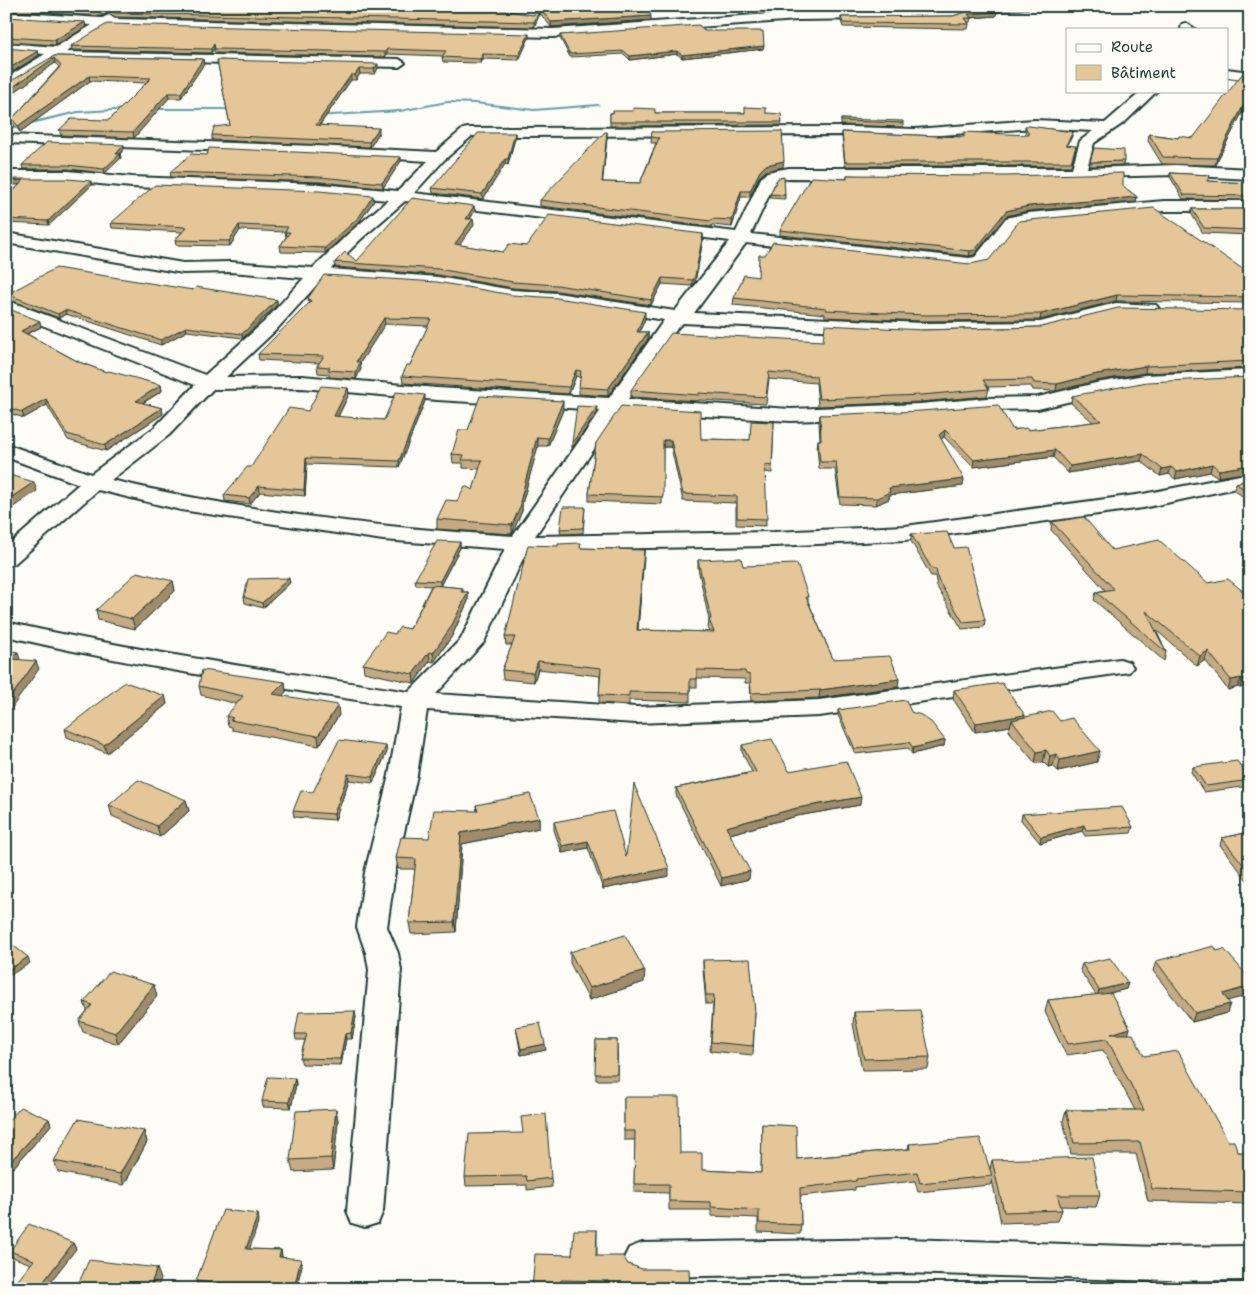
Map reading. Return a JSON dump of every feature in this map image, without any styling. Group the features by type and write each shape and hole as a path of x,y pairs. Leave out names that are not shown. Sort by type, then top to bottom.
{"street":[{"path":"479,6 533,14"},
{"path":"503,32 545,6"},
{"path":"6,16 104,22 503,32 591,32 744,19 863,13 952,14 961,13 974,6"},
{"path":"6,84 120,11"},
{"path":"6,47 56,53 398,63"},
{"path":"1228,73 1250,76"},
{"path":"1078,172 1087,141 1120,119 1149,92"},
{"path":"6,559 94,482 162,431 208,384 270,326 316,275 355,236 420,180 439,157 468,132 850,131 915,133 1034,124 1108,127"},
{"path":"6,139 22,152 315,150 439,157"},
{"path":"365,1211 385,970 382,953 372,927 380,872 403,776 416,701 472,642 520,543 614,404 677,316 686,311 741,238 772,175 789,173 1176,170 1250,174"},
{"path":"6,176 68,176 132,182 320,189 401,196 741,238 969,263 981,261 1012,221 1164,206 1250,206"},
{"path":"6,238 183,268 230,268 438,282 496,292 557,298 677,316 922,330 1040,327 1116,308 1162,309"},
{"path":"6,306 208,384 302,382 437,394 790,414 920,410 987,404 1038,403 1096,389 1145,381 1250,376"},
{"path":"6,450 94,482 181,503 296,521 448,540 520,543 774,539 905,533 1143,500 1250,479"},
{"path":"6,629 75,645 181,664 416,701 636,715 820,708 1120,667"},
{"path":"642,1260 905,1256 1158,1264 1250,1263"}],"building":[{"path":"6,6 478,6 533,15 539,12 534,22 115,13 107,9 101,12"},
{"path":"537,6 648,6 651,16 551,22"},
{"path":"977,6 1012,6 991,8 997,12 968,14 971,18 965,18 969,24 843,23 841,17 953,16"},
{"path":"6,17 85,22 55,40 6,37"},
{"path":"107,24 529,34 519,55 483,54 480,59 442,57 446,51 387,49 385,52 215,49 214,44 211,49 71,46"},
{"path":"699,25 704,31 763,31 764,46 682,55 677,51 630,56 624,51 570,54 560,35"},
{"path":"6,48 38,51 6,70"},
{"path":"54,56 203,59 181,93 168,93 133,132 59,130 71,119 109,120 151,78 89,76 18,126 12,119 61,66 54,58 6,92 6,84"},
{"path":"217,60 378,64 374,69 359,69 355,75 351,75 316,125 379,128 369,142 212,135 214,127 230,125"},
{"path":"1242,74 1250,75 1250,107 1243,106 1217,158 1163,157 1149,134 1193,138"},
{"path":"745,107 766,108 766,113 781,114 782,122 610,122 610,113 613,113 613,111 633,111 633,108 655,109 655,113 745,113"},
{"path":"841,119 903,121 903,123 841,121"},
{"path":"1025,126 1073,132 1066,145 1076,146 1071,162 845,162 842,132 964,137 964,132 1029,135"},
{"path":"782,131 784,161 766,165 760,171 750,191 741,191 732,220 712,219 711,221 540,200 605,132 607,132 602,182 640,183 659,138 651,137 652,132"},
{"path":"478,133 515,133 508,159 505,159 482,194 432,188"},
{"path":"47,142 124,145 116,154 120,154 104,169 67,165 22,165"},
{"path":"209,148 401,157 382,183 320,177 170,172 191,154 207,155"},
{"path":"1094,148 1124,150 1124,161 1090,162"},
{"path":"1123,173 1123,186 1137,197 1029,206 1006,211 975,250 970,251 780,230 811,177 847,179 847,175 1006,176"},
{"path":"1170,173 1210,175 1207,181 1250,183 1250,196 1184,195"},
{"path":"784,177 785,195 770,194 778,178"},
{"path":"7,179 91,181 48,221 6,219 6,199 24,180 6,181"},
{"path":"155,185 319,191 373,196 359,217 325,248 280,246 290,232 285,232 288,227 239,225 229,241 175,240 187,227 111,223"},
{"path":"412,198 474,206 466,219 473,219 455,244 503,252 509,244 527,246 549,215 703,234 695,276 693,280 662,278 651,300 557,285 513,282 438,269 335,262 345,252 357,261"},
{"path":"1154,208 1247,272 1250,272 1250,297 1117,295 1041,314 923,315 826,310 826,308 734,298 744,275 758,277 759,255 765,255 773,242 970,264 989,260 1019,221"},
{"path":"1192,209 1250,209 1250,230 1204,228"},
{"path":"56,268 193,290 196,287 277,300 242,334 186,327 161,340 65,310 58,314 7,294"},
{"path":"324,275 437,282 512,295 557,298 645,312 637,332 648,332 608,389 579,387 581,371 576,370 569,387 402,376 407,365 410,365 431,319 384,318 356,362 360,362 356,372 328,370 330,367 317,366 324,356 258,354 311,301 308,298"},
{"path":"6,308 40,321 21,331 79,362 106,372 109,371 161,385 136,401 162,408 105,445 67,434 46,399 22,412 6,407 6,390 13,387 6,384"},
{"path":"1118,308 1250,310 1250,361 1146,366 1097,374 1057,384 1034,383 1032,379 983,380 989,389 921,395 819,399 816,376 769,372 766,397 631,390 671,333 823,341 825,325 923,330 1041,327"},
{"path":"1250,377 1250,465 1219,470 1212,464 1177,472 1171,467 1162,469 1143,454 1070,466 1055,450 974,460 945,430 939,435 964,479 889,488 890,492 877,498 840,497 836,462 820,462 818,440 821,440 820,415 921,411 998,405 1013,430 1026,428 1028,430 1101,421 1072,396 1147,382"},
{"path":"321,386 348,388 334,416 384,420 396,392 425,395 399,461 306,458 304,490 259,486 249,498 224,495 247,467 251,467 289,408 308,411"},
{"path":"480,396 563,401 548,438 537,437 520,502 522,502 512,525 437,519 446,500 457,501 465,486 473,490 482,460 462,460 464,455 452,454 459,430 468,430"},
{"path":"577,406 597,407 572,443"},
{"path":"621,406 700,411 701,439 750,440 751,421 774,422 772,466 765,465 767,519 737,518 737,496 683,494 671,440 663,440 663,497 589,494 596,443"},
{"path":"6,474 34,482 6,501"},
{"path":"1250,480 1250,494 1236,483"},
{"path":"563,507 585,507 583,528 560,529"},
{"path":"1084,517 1112,550 1159,540 1208,583 1228,579 1250,597 1250,677 1231,680 1208,651 1200,656 1146,611 1166,652 1096,592 1114,589 1052,522"},
{"path":"947,532 954,548 966,547 985,620 963,622 938,580 936,569 932,569 911,534"},
{"path":"437,541 460,542 440,581 415,580"},
{"path":"581,543 580,548 644,550 637,630 714,632 709,620 711,619 698,560 741,558 743,566 797,564 808,596 806,597 833,659 890,656 899,679 820,690 751,693 750,675 746,674 745,671 697,670 697,679 690,679 690,693 629,692 629,696 599,695 601,668 538,661 533,673 502,670 515,637 505,637 528,545 558,546 558,544"},
{"path":"137,572 173,581 132,619 96,610"},
{"path":"289,578 262,603 244,597 248,579"},
{"path":"432,585 463,588 461,592 468,592 451,627 433,653 429,652 413,674 363,664 386,632 395,634 400,627 410,629"},
{"path":"6,650 18,652 12,659 36,661 6,704"},
{"path":"202,670 285,682 273,694 338,705 318,736 230,720 233,718 226,716 243,696 199,686"},
{"path":"125,682 165,696 104,745 65,729"},
{"path":"1002,683 1025,715 976,723 954,690"},
{"path":"906,700 911,712 921,715 931,722 945,740 913,748 909,742 855,749 838,710"},
{"path":"1052,711 1060,721 1072,718 1100,751 1060,760 1056,754 1050,756 1046,750 1037,752 1012,720"},
{"path":"772,739 789,771 846,761 861,797 797,808 726,827 750,871 722,878 676,788 756,772 742,745"},
{"path":"339,740 386,746 372,777 348,774 334,814 293,811 301,791 313,792"},
{"path":"1237,761 1250,780 1206,786 1193,767"},
{"path":"138,780 186,800 157,826 109,805"},
{"path":"634,784 669,868 603,882 588,841 562,846 554,822 613,811 626,857"},
{"path":"530,794 539,818 461,833 454,922 409,923 416,859 396,858 401,837 429,838 434,810 478,811 476,805"},
{"path":"1122,807 1133,827 1086,830 1084,825 1041,837 1022,814"},
{"path":"1250,832 1250,873 1222,838"},
{"path":"625,935 645,971 589,988 570,952"},
{"path":"6,940 28,957 7,971 6,970"},
{"path":"1214,946 1217,951 1224,949 1250,979 1250,986 1223,994 1230,1004 1195,1013 1156,961"},
{"path":"1110,958 1128,983 1099,990 1082,964"},
{"path":"750,959 755,1012 753,1046 711,1042 714,995 706,995 703,960"},
{"path":"110,971 154,985 115,1033 79,1021 92,1005 84,1002"},
{"path":"1111,993 1130,1028 1111,1034 1133,1034 1144,1056 1178,1051 1228,1141 1234,1141 1238,1152 1250,1153 1250,1192 1152,1189 1140,1142 1074,1143 1066,1110 1144,1110 1107,1039 1068,1044 1048,1000"},
{"path":"920,1010 930,1057 864,1059 854,1012"},
{"path":"355,1011 351,1033 345,1034 340,1059 300,1058 307,1034 295,1034 299,1012"},
{"path":"540,1023 545,1044 521,1049 516,1027"},
{"path":"596,1040 617,1040 617,1074 595,1074"},
{"path":"268,1077 295,1078 289,1102 262,1101"},
{"path":"624,1097 679,1097 680,1153 702,1153 702,1170 761,1173 762,1124 796,1126 797,1159 910,1149 909,1144 980,1138 992,1176 920,1183 917,1172 800,1188 801,1225 759,1223 759,1210 711,1207 711,1202 669,1201 669,1184 634,1184 635,1131 624,1131"},
{"path":"21,1107 49,1119 10,1162 6,1160 6,1123"},
{"path":"336,1109 331,1158 290,1160 296,1111"},
{"path":"546,1114 551,1178 527,1181 526,1176 465,1177 469,1134 523,1133 521,1117"},
{"path":"78,1119 144,1131 120,1174 54,1161"},
{"path":"1092,1157 1100,1195 1057,1195 1062,1210 1004,1212 992,1160"},
{"path":"223,1210 258,1214 246,1249 281,1250 279,1257 301,1259 294,1288 235,1283 234,1286 196,1281"},
{"path":"29,1224 73,1243 38,1289 11,1289 34,1260 10,1251"},
{"path":"574,1230 597,1230 596,1256 623,1256 628,1264 642,1269 689,1269 690,1289 608,1289 608,1281 561,1280 560,1289 532,1289 535,1254 572,1255"},
{"path":"89,1260 157,1268 149,1289 76,1289"},
{"path":"1153,1280 1176,1281 1178,1289 1156,1289"},
{"path":"355,1288 354,1289 321,1289"},
{"path":"830,1288 830,1289 759,1289"}],"waterway":[{"path":"315,116 400,111 447,102 475,103 534,110 598,105"},
{"path":"6,129 78,112 130,109"},
{"path":"148,109 237,109"}]}
